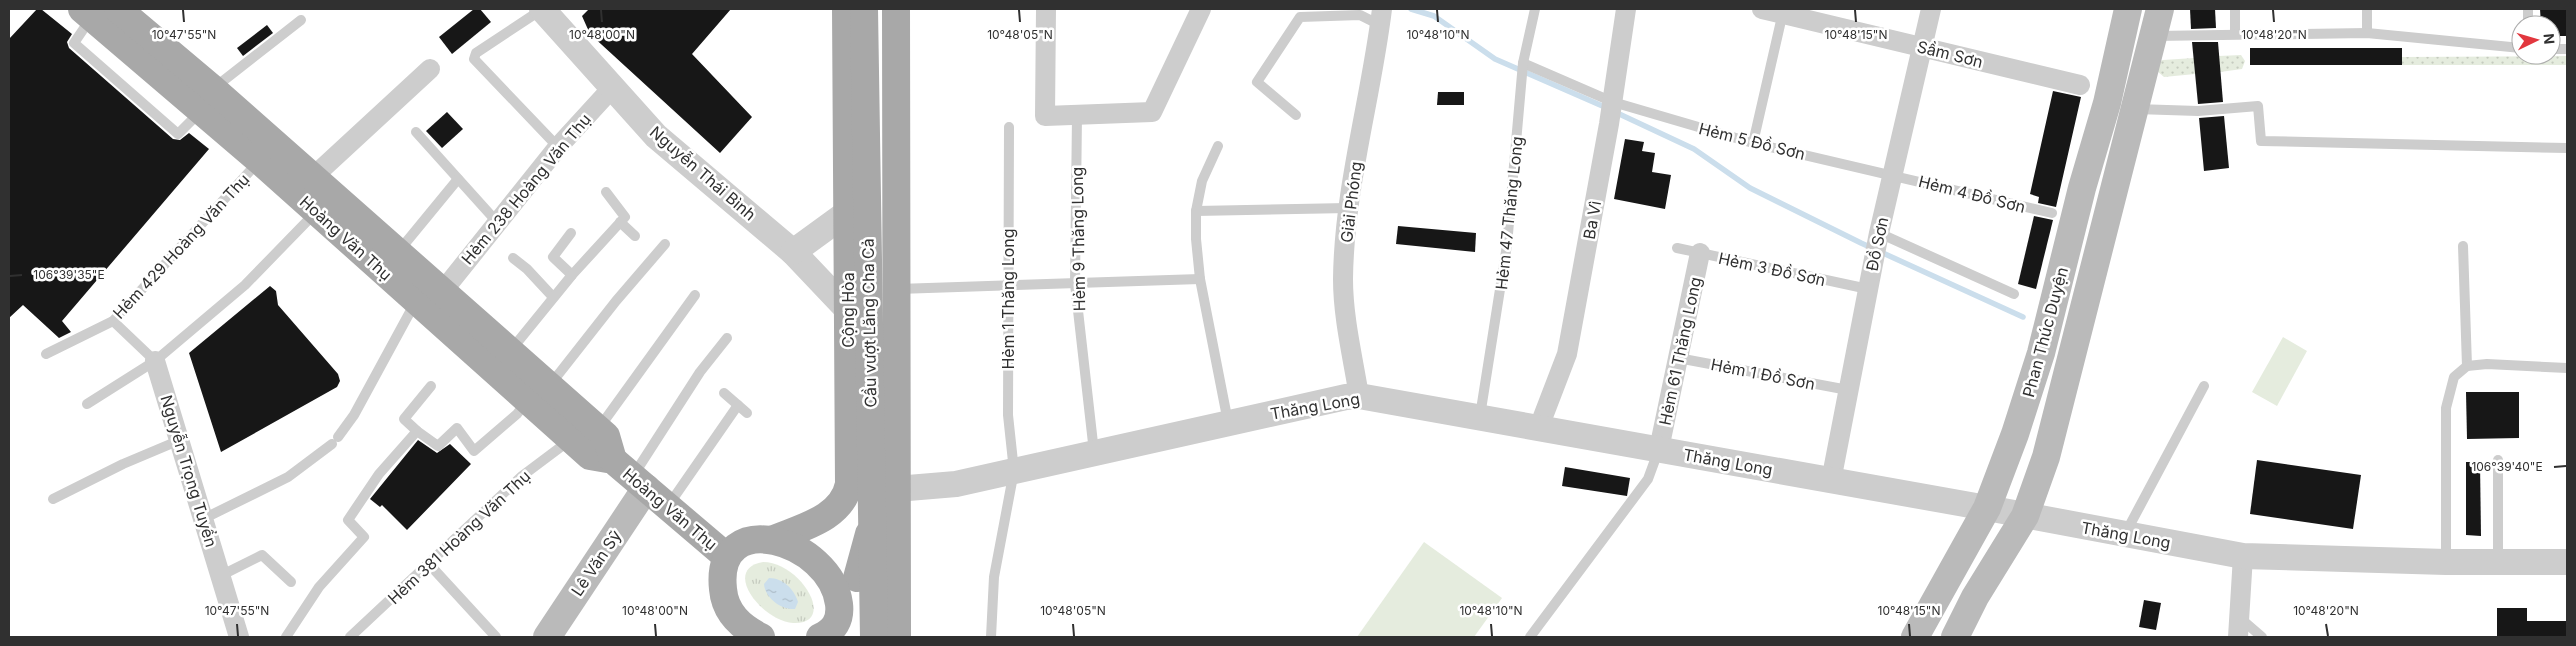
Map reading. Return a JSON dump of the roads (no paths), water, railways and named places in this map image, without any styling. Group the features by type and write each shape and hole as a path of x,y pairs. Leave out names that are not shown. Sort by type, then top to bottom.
{"main road":[{"name":"Hoàng Văn Thụ","path":"118,9 207,100 260,161 416,300 538,393 598,429 606,436 630,475"},
{"name":"Cộng Hòa","path":"774,539 833,512 842,502 848,490 850,477 846,9"},
{"name":"Cầu vượt Lăng Cha Cả","path":"864,9 874,637"},
{"path":"896,9 897,637"},
{"name":"Phan Thúc Duyện","path":"1915,637 1987,508 2015,434 2041,353 2082,188 2107,104 2128,9"},
{"name":"Phan Thúc Duyện","path":"1955,637 1975,597 2025,516 2050,444 2160,9"},
{"name":"Hoàng Văn Thụ","path":"87,13 313,177 510,351 571,439 590,456 630,475 727,558"},
{"path":"2107,104 2136,109"},
{"path":"833,633 897,430"},
{"name":"Lê Văn Sỹ","path":"547,637 630,475"},
{"path":"753,635 731,614 724,595 722,576 727,558 735,547 745,542 774,539 810,556 832,581 847,586"},
{"path":"847,586 896,540"}],"street":[{"name":"Nguyễn Thái Bình","path":"542,9 612,88 669,148 747,211 793,252 848,310"},
{"path":"1046,9 1045,116 1152,112 1201,9"},
{"name":"Ba Vì","path":"1539,428 1567,354 1613,102 1626,9"},
{"name":"Sầm Sơn","path":"1762,9 1784,11 2080,85"},
{"name":"Đồ Sơn","path":"1831,481 1873,260 1931,9"},
{"name":"Giải Phóng","path":"1359,396 1343,282 1348,208 1381,17"},
{"path":"313,177 430,69"},
{"name":"Hẻm 238 Hoàng Văn Thụ","path":"442,292 558,147 612,88"},
{"path":"793,252 848,212"},
{"name":"Hẻm 61 Thăng Long","path":"1659,449 1700,253"},
{"name":"Nguyễn Trọng Tuyển","path":"155,361 239,637"},
{"name":"Thăng Long","path":"896,489 936,487 1346,397 1359,396 1987,508 2243,556 2446,562 2567,562"},
{"path":"2238,637 2243,556"}],"lane":[{"path":"542,9 476,52 474,59 558,147"},
{"name":"Hẻm 47 Thăng Long","path":"1480,417 1507,245 1523,68 1535,9"},
{"path":"2235,9 2236,33"},
{"path":"2367,9 2367,33"},
{"path":"1752,143 1784,11"},
{"path":"1296,115 1257,82 1300,17 1360,15 1381,17"},
{"path":"207,100 301,20"},
{"path":"2154,36 2236,33 2367,33 2511,47"},
{"name":"Hẻm 5 Đồ Sơn","path":"1523,68 1613,102 1752,143 1892,174"},
{"path":"2136,109 2198,111 2258,106 2262,141 2567,148"},
{"name":"Hẻm 9 Thăng Long","path":"1077,115 1075,284 1094,453"},
{"name":"Hẻm 1 Thăng Long","path":"991,637 994,577 1014,471 1008,415 1009,127"},
{"path":"416,132 498,222"},
{"path":"1218,146 1206,168 1196,211 1200,279 1228,423"},
{"name":"Hẻm 429 Hoàng Văn Thụ","path":"46,354 113,321 260,161"},
{"name":"Hẻm 4 Đồ Sơn","path":"1892,174 2052,213"},
{"path":"398,252 458,179"},
{"path":"510,351 572,275 625,216 606,192"},
{"path":"1196,211 1348,208"},
{"path":"87,404 155,361 245,284 317,212"},
{"path":"620,222 635,236"},
{"path":"1879,233 2014,294"},
{"path":"571,234 552,257 572,275"},
{"path":"432,386 404,419 438,446 456,428 474,451 538,393 665,244"},
{"path":"2463,246 2467,366"},
{"name":"Hẻm 3 Đồ Sơn","path":"1677,248 1868,289"},
{"path":"513,258 527,268 553,298"},
{"path":"896,288 1200,279"},
{"path":"598,429 695,296"},
{"path":"203,519 288,477 335,441 354,414 416,300"},
{"name":"Nguyễn Trọng Tuyển","path":"113,321 155,361"},
{"path":"630,475 700,372 727,338"},
{"name":"Hẻm 1 Đồ Sơn","path":"1678,358 1848,390"},
{"path":"2446,562 2446,408 2454,377 2467,366 2487,364 2567,368"},
{"path":"2125,534 2204,386"},
{"path":"724,394 747,413"},
{"path":"667,507 738,405"},
{"path":"286,637 319,588 364,537 348,520 379,474 417,431"},
{"name":"Hẻm 381 Hoàng Văn Thụ","path":"350,637 522,476 571,439"},
{"path":"53,500 123,464 180,440"},
{"path":"1530,637 1648,479 1659,449"},
{"path":"2498,460 2498,562"},
{"path":"220,576 262,555 291,582"},
{"path":"429,564 496,637"},
{"path":"2238,616 2262,637"}],"water":[{"path":"769,578 783,582 791,589 798,602 795,609 779,605 767,594 764,584"}],"waterway":[{"path":"1411,9 1434,16 1495,59 1607,108"},
{"path":"1615,112 1694,149 1750,188 1861,243 2023,317"}]}
